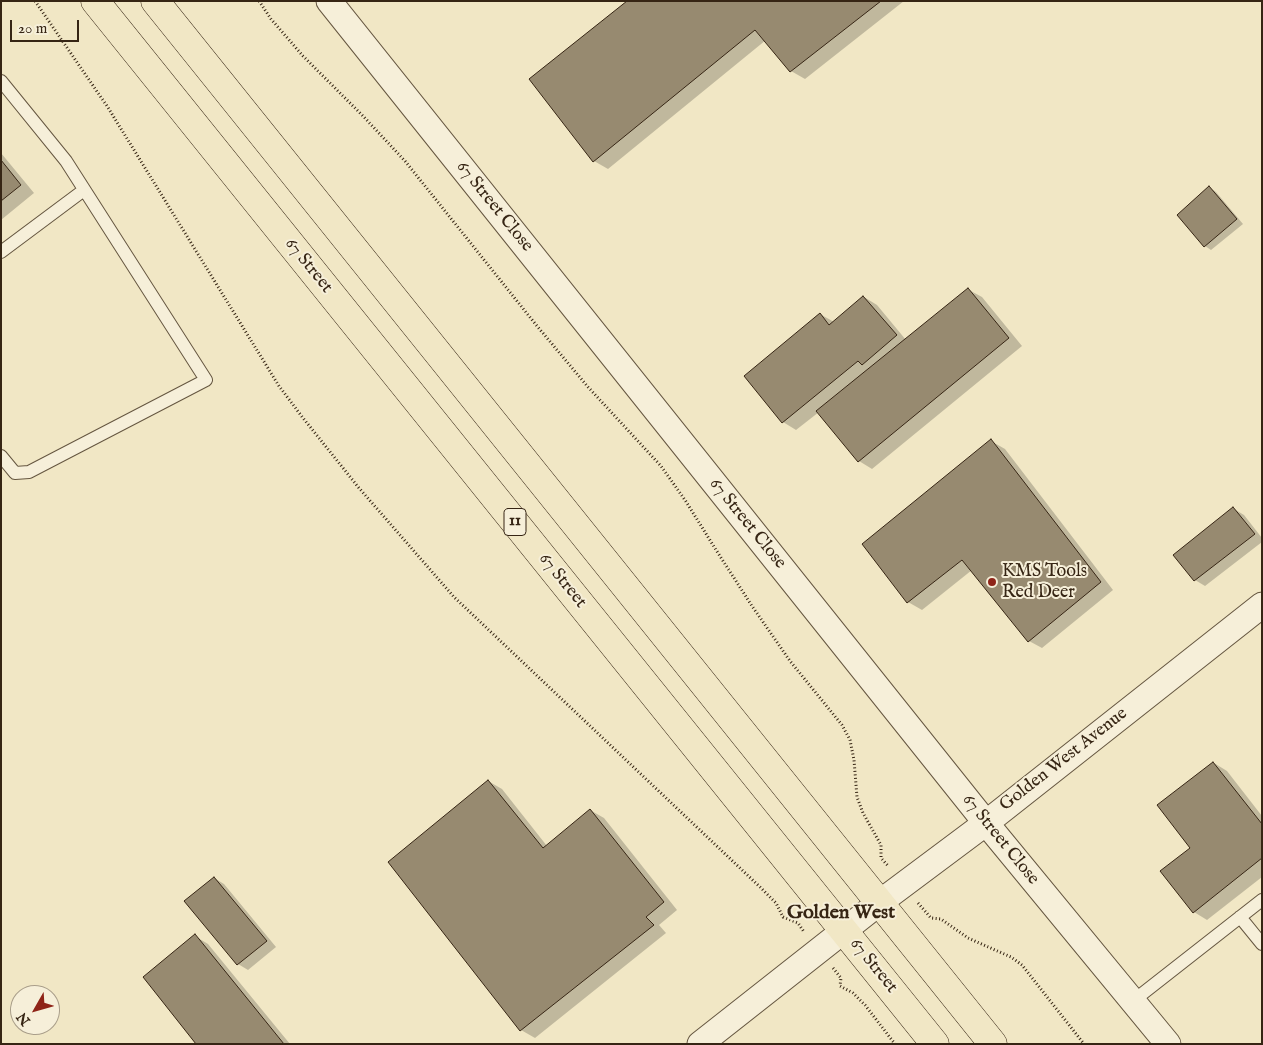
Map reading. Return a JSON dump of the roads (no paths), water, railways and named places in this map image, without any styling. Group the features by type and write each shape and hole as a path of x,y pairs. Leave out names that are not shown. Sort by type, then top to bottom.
{"main road":[{"name":"67 Street","path":"94,1 935,1044"},
{"path":"155,1 993,1044"}],"street":[{"name":"67 Street Close","path":"329,1 986,823 1168,1044"},
{"name":"Golden West Avenue","path":"700,1044 903,885 986,823 1262,605"}],"lane":[{"path":"1,81 66,161 206,380 28,472 15,473 1,456"},
{"path":"1,252 84,190"},
{"path":"1133,1001 1262,900"},
{"path":"1240,917 1262,944"}],"place":[{"name":"KMS Tools Red Deer","path":"992,582"}],"district":[{"name":"Golden West","path":"841,914"}]}
